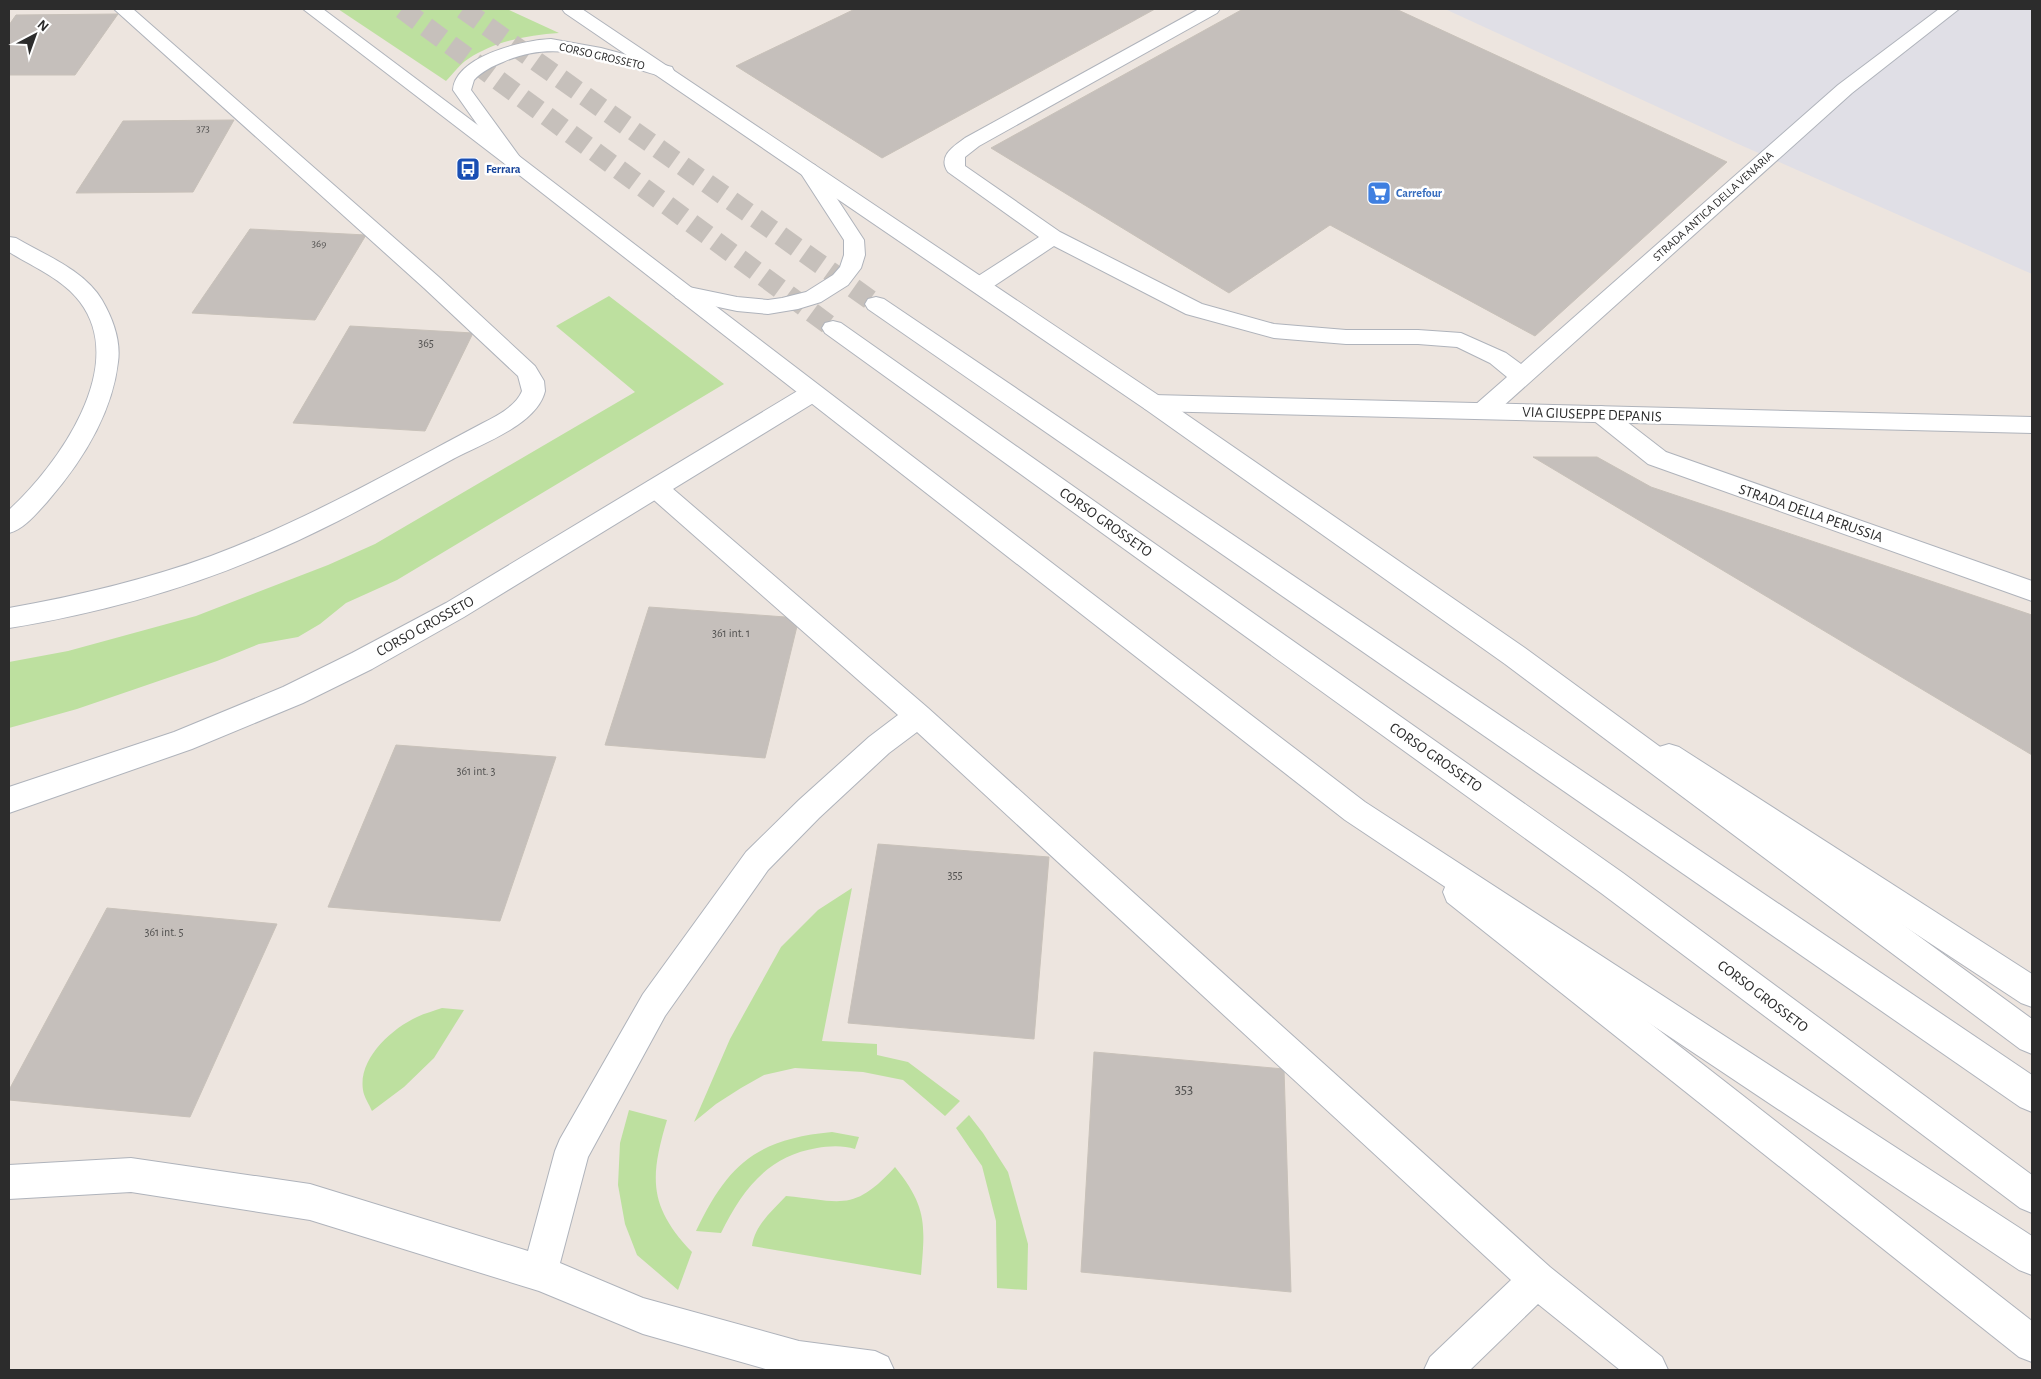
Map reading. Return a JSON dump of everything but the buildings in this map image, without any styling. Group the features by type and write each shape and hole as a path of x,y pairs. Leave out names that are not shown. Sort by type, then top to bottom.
{"main road":[{"path":"9,618 59,610 122,594 185,576 246,553 336,511 498,424 525,406 533,396 532,378 526,370 424,276 122,9"},
{"name":"CORSO GROSSETO","path":"312,9 512,160 1355,811 2032,1344"},
{"path":"550,9 608,34"},
{"name":"CORSO GROSSETO","path":"571,9 1153,403 1515,656 2032,1038"},
{"path":"1210,9 972,142 955,155 955,168 1053,237 1194,309 1274,331 1346,337 1418,337 1460,340 1498,358 1522,376"},
{"name":"STRADA ANTICA DELLA VENARIA","path":"1483,411 1845,89 1950,9"},
{"name":"CORSO GROSSETO","path":"512,160 462,90 467,76 481,66 519,49 550,45 571,47 665,71"},
{"name":"CORSO GROSSETO","path":"684,293 747,305 779,306 800,301 826,290 848,273 856,254 854,240 808,169"},
{"path":"980,285 1053,237"},
{"path":"9,244 62,275 84,292 92,302 103,323 107,347 106,371 84,435 60,472 35,501 9,524"},
{"path":"876,304 2032,1095"},
{"name":"CORSO GROSSETO","path":"833,328 1612,883 2032,1196"},
{"name":"CORSO GROSSETO","path":"9,800 182,741 293,695 386,648 456,610 812,393"},
{"name":"VIA GIUSEPPE DEPANIS","path":"1153,403 2032,426"},
{"name":"STRADA DELLA PERUSSIA","path":"1601,414 1657,458 2032,591"},
{"path":"656,488 918,716 1537,1280 1649,1370"},
{"name":"CORSO GROSSETO","path":"1515,656 2032,992"},
{"path":"540,1272 572,1151 654,1006 757,861 809,809 879,744 918,716"},
{"name":"CORSO GROSSETO","path":"1355,811 2032,1257"},
{"path":"9,1182 131,1175 310,1202 540,1272 643,1316 799,1360 875,1370"},
{"path":"1443,1370 1537,1280"}],"shaded area":[{"path":"1445,9 2032,9 2032,274 1736,143"}],"green space":[{"path":"338,9 507,9 559,33 524,37 500,43 465,61 446,81"},
{"path":"609,296 724,384 397,580 346,603 320,624 298,637 259,644 217,661 77,709 9,728 9,662 68,651 196,616 328,565 375,544 635,392 556,326"},
{"path":"852,888 822,1041 877,1044 877,1055 908,1062 960,1101 945,1116 903,1080 863,1072 795,1068 764,1075 716,1104 694,1122 730,1039 781,947 818,910"},
{"path":"442,1008 464,1010 434,1058 404,1087 372,1111 363,1090 363,1078 371,1056 387,1037 407,1022"},
{"path":"629,1110 667,1120 658,1158 657,1190 660,1205 667,1220 692,1252 678,1290 637,1255 625,1224 618,1185 620,1143"},
{"path":"969,1115 1008,1172 1028,1244 1027,1290 997,1288 996,1221 982,1166 956,1128"},
{"path":"832,1132 859,1137 855,1149 841,1146 821,1147 799,1152 784,1159 770,1167 747,1190 721,1233 696,1231 720,1188 733,1172 748,1159 764,1149 784,1141"},
{"path":"895,1167 914,1194 922,1218 921,1275 752,1246 760,1225 786,1196 834,1201 857,1198 881,1182"}],"tunnel":[{"path":"402,9 833,328"},
{"path":"463,9 876,304"}],"place":[{"name":"Ferrara","path":"468,169"},
{"name":"Carrefour","path":"1379,193"}]}
